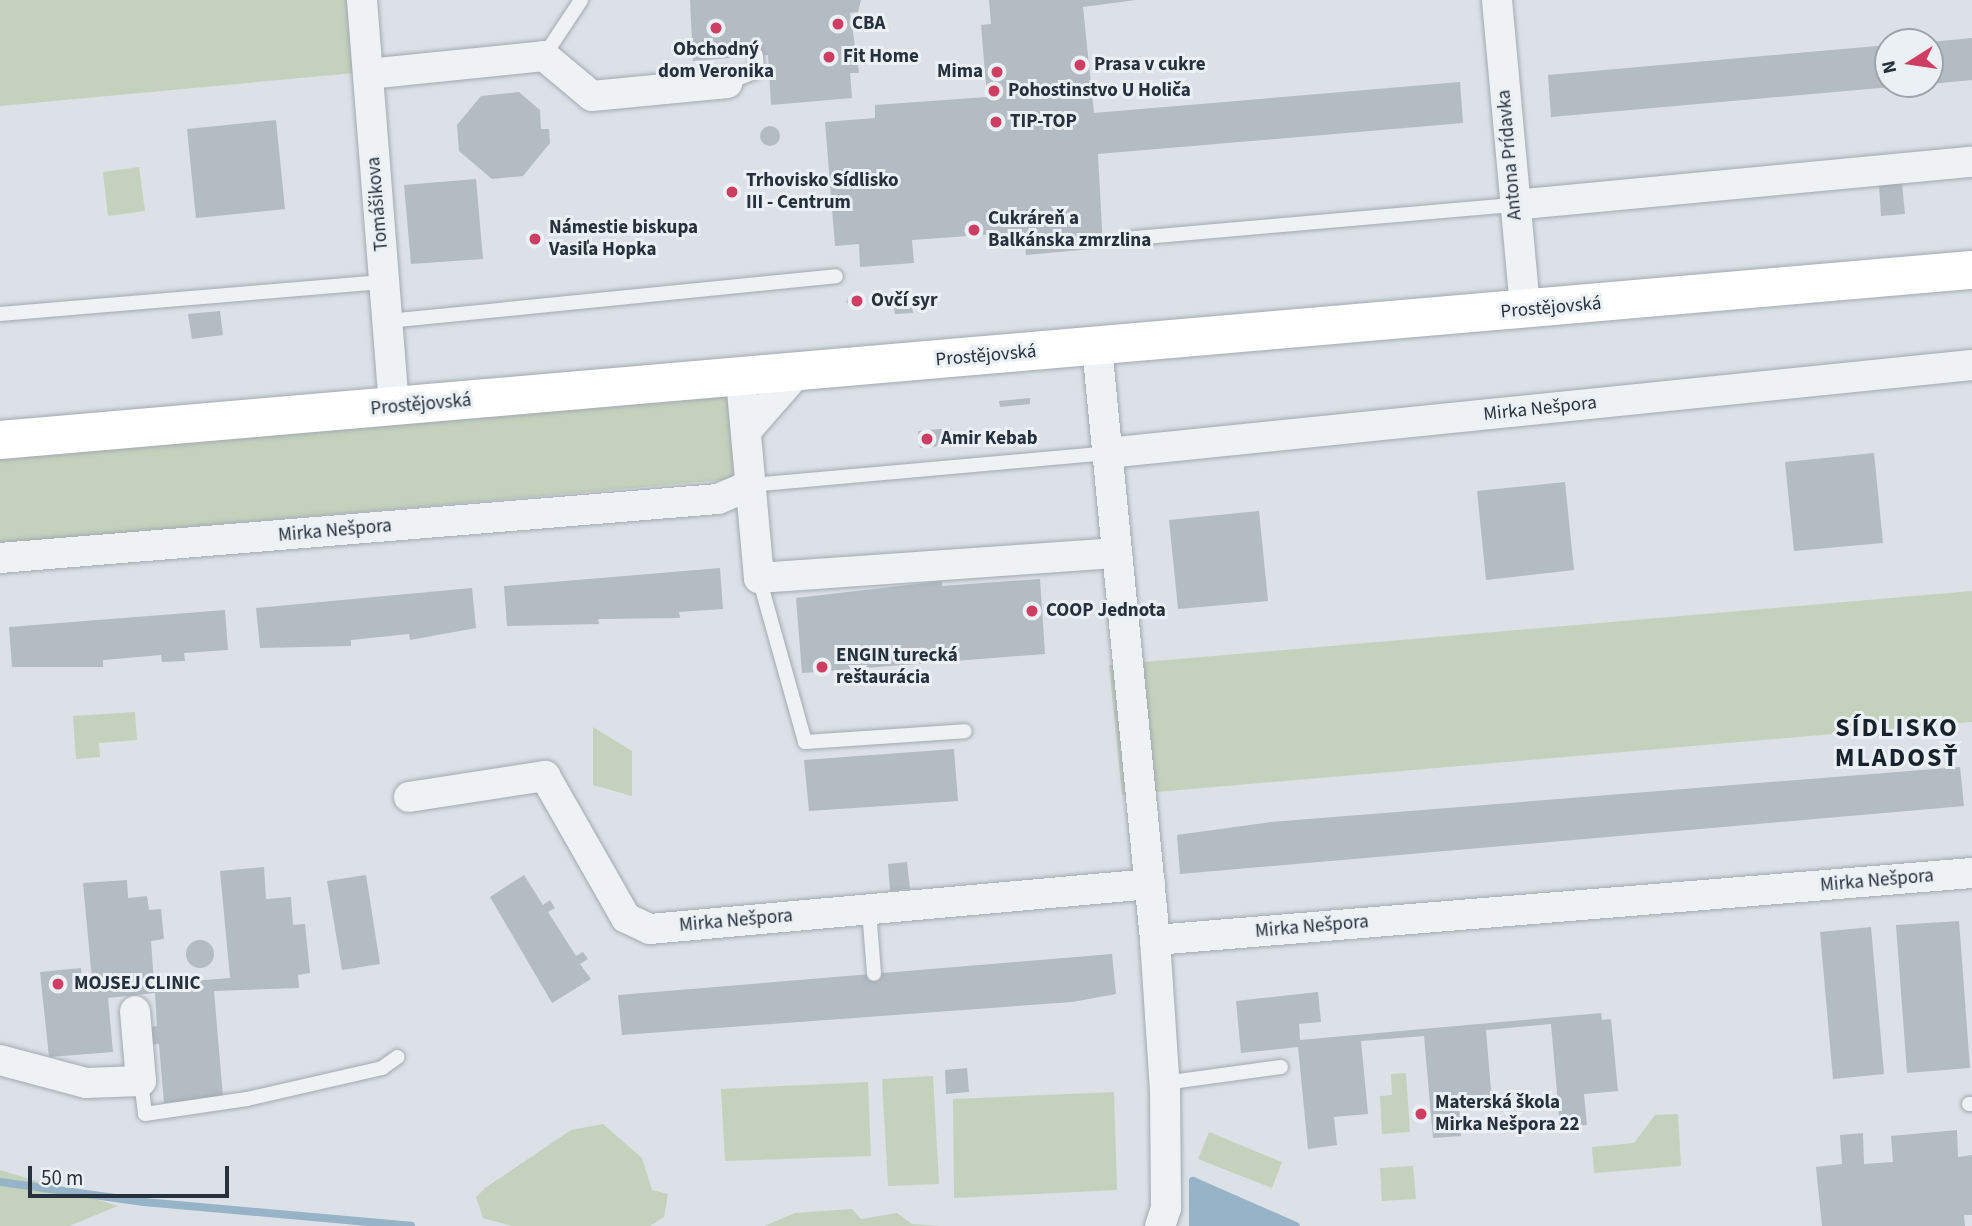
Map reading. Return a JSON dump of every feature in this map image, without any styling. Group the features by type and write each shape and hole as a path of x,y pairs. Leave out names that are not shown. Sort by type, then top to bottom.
{"street":[{"name":"Tomášikova","path":"362,0 394,407"},
{"name":"Antona Prídavka","path":"1497,0 1525,310"},
{"path":"368,74 544,56 592,96 727,83"},
{"path":"1514,205 1972,162"},
{"name":"Prostějovská","path":"0,440 741,380 1972,270"},
{"path":"1097,347 1155,940 1164,1083 1166,1208 1160,1226"},
{"name":"Mirka Nešpora","path":"1107,453 1972,365"},
{"path":"746,431 795,375"},
{"path":"741,380 758,578 1117,553"},
{"name":"Mirka Nešpora","path":"0,558 718,499 751,485"},
{"name":"Mirka Nešpora","path":"409,797 545,776 626,918 650,929 1150,884"},
{"name":"Mirka Nešpora","path":"1155,940 1972,873"},
{"path":"0,1060 86,1083 141,1081 135,1011"}],"lane":[{"path":"544,56 582,0"},
{"path":"727,83 757,71 755,55"},
{"path":"1134,238 1514,205"},
{"path":"388,321 836,276"},
{"path":"0,314 385,282"},
{"path":"751,485 1107,453"},
{"path":"758,578 805,743 965,731"},
{"path":"869,910 874,974"},
{"path":"141,1081 145,1114 261,1096 382,1068 398,1056"},
{"path":"1164,1083 1281,1066"}],"green space":[{"path":"0,0 361,0 365,72 0,106"},
{"path":"139,167 145,211 108,216 103,172"},
{"path":"730,375 746,478 0,544 0,443"},
{"path":"1972,591 1972,722 1122,795 1109,665"},
{"path":"135,712 137,740 99,743 100,757 76,759 73,716"},
{"path":"593,727 632,751 632,796 593,785"},
{"path":"1406,1073 1410,1132 1382,1134 1380,1096 1392,1095 1391,1074"},
{"path":"933,1076 939,1184 888,1186 882,1079"},
{"path":"868,1082 871,1156 725,1161 721,1089"},
{"path":"1114,1092 1117,1190 954,1198 953,1099"},
{"path":"1678,1114 1681,1166 1594,1173 1592,1147 1634,1143 1655,1115"},
{"path":"603,1124 642,1158 652,1190 668,1194 664,1217 650,1226 512,1226 483,1218 476,1197 485,1188 571,1130"},
{"path":"1209,1132 1282,1162 1272,1188 1198,1159"},
{"path":"1413,1166 1416,1199 1382,1201 1380,1168"},
{"path":"0,1170 118,1206 69,1226 0,1226"},
{"path":"852,1209 861,1219 897,1213 912,1224 941,1226 764,1226 795,1213"}],"water":[{"path":"1193,1181 1253,1206 1296,1226 1193,1226"}],"building":[{"path":"690,0 861,0 858,12 850,13 859,73 850,73 852,98 771,105 768,55 693,61"},
{"path":"989,0 1136,0 1083,7 1094,113 1460,82 1463,123 1098,154 1103,248 1026,255 1024,232 912,240 914,263 860,267 859,244 835,246 825,122 875,118 875,105 987,97 981,25 991,24"},
{"path":"1972,38 1972,80 1944,83 1944,41"},
{"path":"1874,46 1874,89 1551,117 1548,75"},
{"path":"519,92 540,110 541,129 549,129 550,143 523,176 492,179 459,151 457,125 481,96"},
{"path":"276,120 285,209 196,218 187,129"},
{"path":"770,126 777,129 780,136 777,143 770,146 763,143 760,136 763,129"},
{"path":"476,179 483,259 411,264 404,185"},
{"path":"1902,183 1905,214 1881,216 1879,185"},
{"name":"Ovčí syr","path":"861,293 867,301 852,308 846,302 850,294"},
{"path":"912,306 913,313 895,314 894,308"},
{"path":"220,311 223,335 192,339 188,314"},
{"path":"1030,398 1030,404 1000,407 999,401"},
{"path":"951,428 953,445 920,448 918,431"},
{"path":"1874,453 1883,543 1794,551 1785,462"},
{"path":"1565,482 1574,570 1486,580 1477,491"},
{"path":"1259,511 1268,601 1178,609 1169,520"},
{"path":"720,568 723,609 679,612 680,618 598,619 599,624 507,626 504,586"},
{"path":"1040,579 1045,654 802,673 796,598 942,581 942,586"},
{"path":"472,588 476,628 410,640 409,634 351,640 351,646 260,648 256,608"},
{"path":"225,610 228,650 184,653 185,661 162,662 161,655 103,660 103,667 12,667 9,627"},
{"path":"954,749 958,801 809,811 804,760"},
{"path":"1960,767 1964,806 1180,874 1177,835 1271,822"},
{"path":"907,862 910,889 890,891 888,864"},
{"path":"264,867 266,899 291,897 293,925 305,924 310,973 298,975 299,988 214,991 223,1097 164,1103 159,1044 141,1045 140,1028 157,1026 155,993 108,998 113,1052 49,1057 40,972 81,968 83,991 93,990 83,883 127,880 128,898 147,896 149,910 161,909 164,939 151,941 154,984 230,978 220,871"},
{"path":"366,875 380,964 342,970 327,881"},
{"path":"524,875 543,905 550,900 555,908 548,912 576,956 583,952 588,959 580,964 591,979 552,1003 490,897"},
{"path":"1959,921 1970,1068 1907,1073 1896,925"},
{"path":"1871,927 1884,1074 1833,1079 1820,932"},
{"path":"200,940 210,944 214,954 210,964 200,968 190,964 186,954 190,944"},
{"path":"1112,954 1116,994 1072,1002 622,1035 618,995"},
{"path":"1318,992 1321,1022 1299,1024 1300,1040 1601,1013 1602,1020 1611,1019 1618,1091 1584,1094 1587,1125 1560,1127 1551,1024 1486,1030 1492,1102 1459,1105 1461,1136 1433,1138 1424,1036 1361,1041 1368,1114 1334,1117 1337,1145 1308,1149 1298,1047 1241,1053 1236,1001"},
{"path":"967,1068 969,1092 946,1094 945,1070"},
{"path":"1957,1130 1958,1157 1972,1155 1972,1215 1964,1215 1965,1226 1822,1226 1816,1167 1842,1164 1840,1135 1863,1133 1864,1164 1893,1162 1891,1136"}],"waterway":[{"path":"1193,1226 1193,1181 1296,1226"},
{"path":"0,1182 144,1202 411,1226"}],"place":[{"name":"CBA","path":"838,24"},
{"name":"Obchodný dom Veronika","path":"716,28"},
{"name":"Fit Home","path":"829,57"},
{"name":"Prasa v cukre","path":"1080,65"},
{"name":"Mima","path":"997,72"},
{"name":"Pohostinstvo U Holiča","path":"994,91"},
{"name":"TIP-TOP","path":"996,122"},
{"name":"Trhovisko Sídlisko III - Centrum","path":"732,192"},
{"name":"Cukráreň a Balkánska zmrzlina","path":"974,230"},
{"name":"Námestie biskupa Vasiľa Hopka","path":"535,239"},
{"name":"Ovčí syr","path":"857,301"},
{"name":"Amir Kebab","path":"927,439"},
{"name":"COOP Jednota","path":"1032,611"},
{"name":"ENGIN turecká reštaurácia","path":"822,667"},
{"name":"MOJSEJ CLINIC","path":"58,984"},
{"name":"Materská škola Mirka Nešpora 22","path":"1421,1114"}],"district":[{"name":"SÍDLISKO MLADOSŤ","path":"1897,743"}]}
